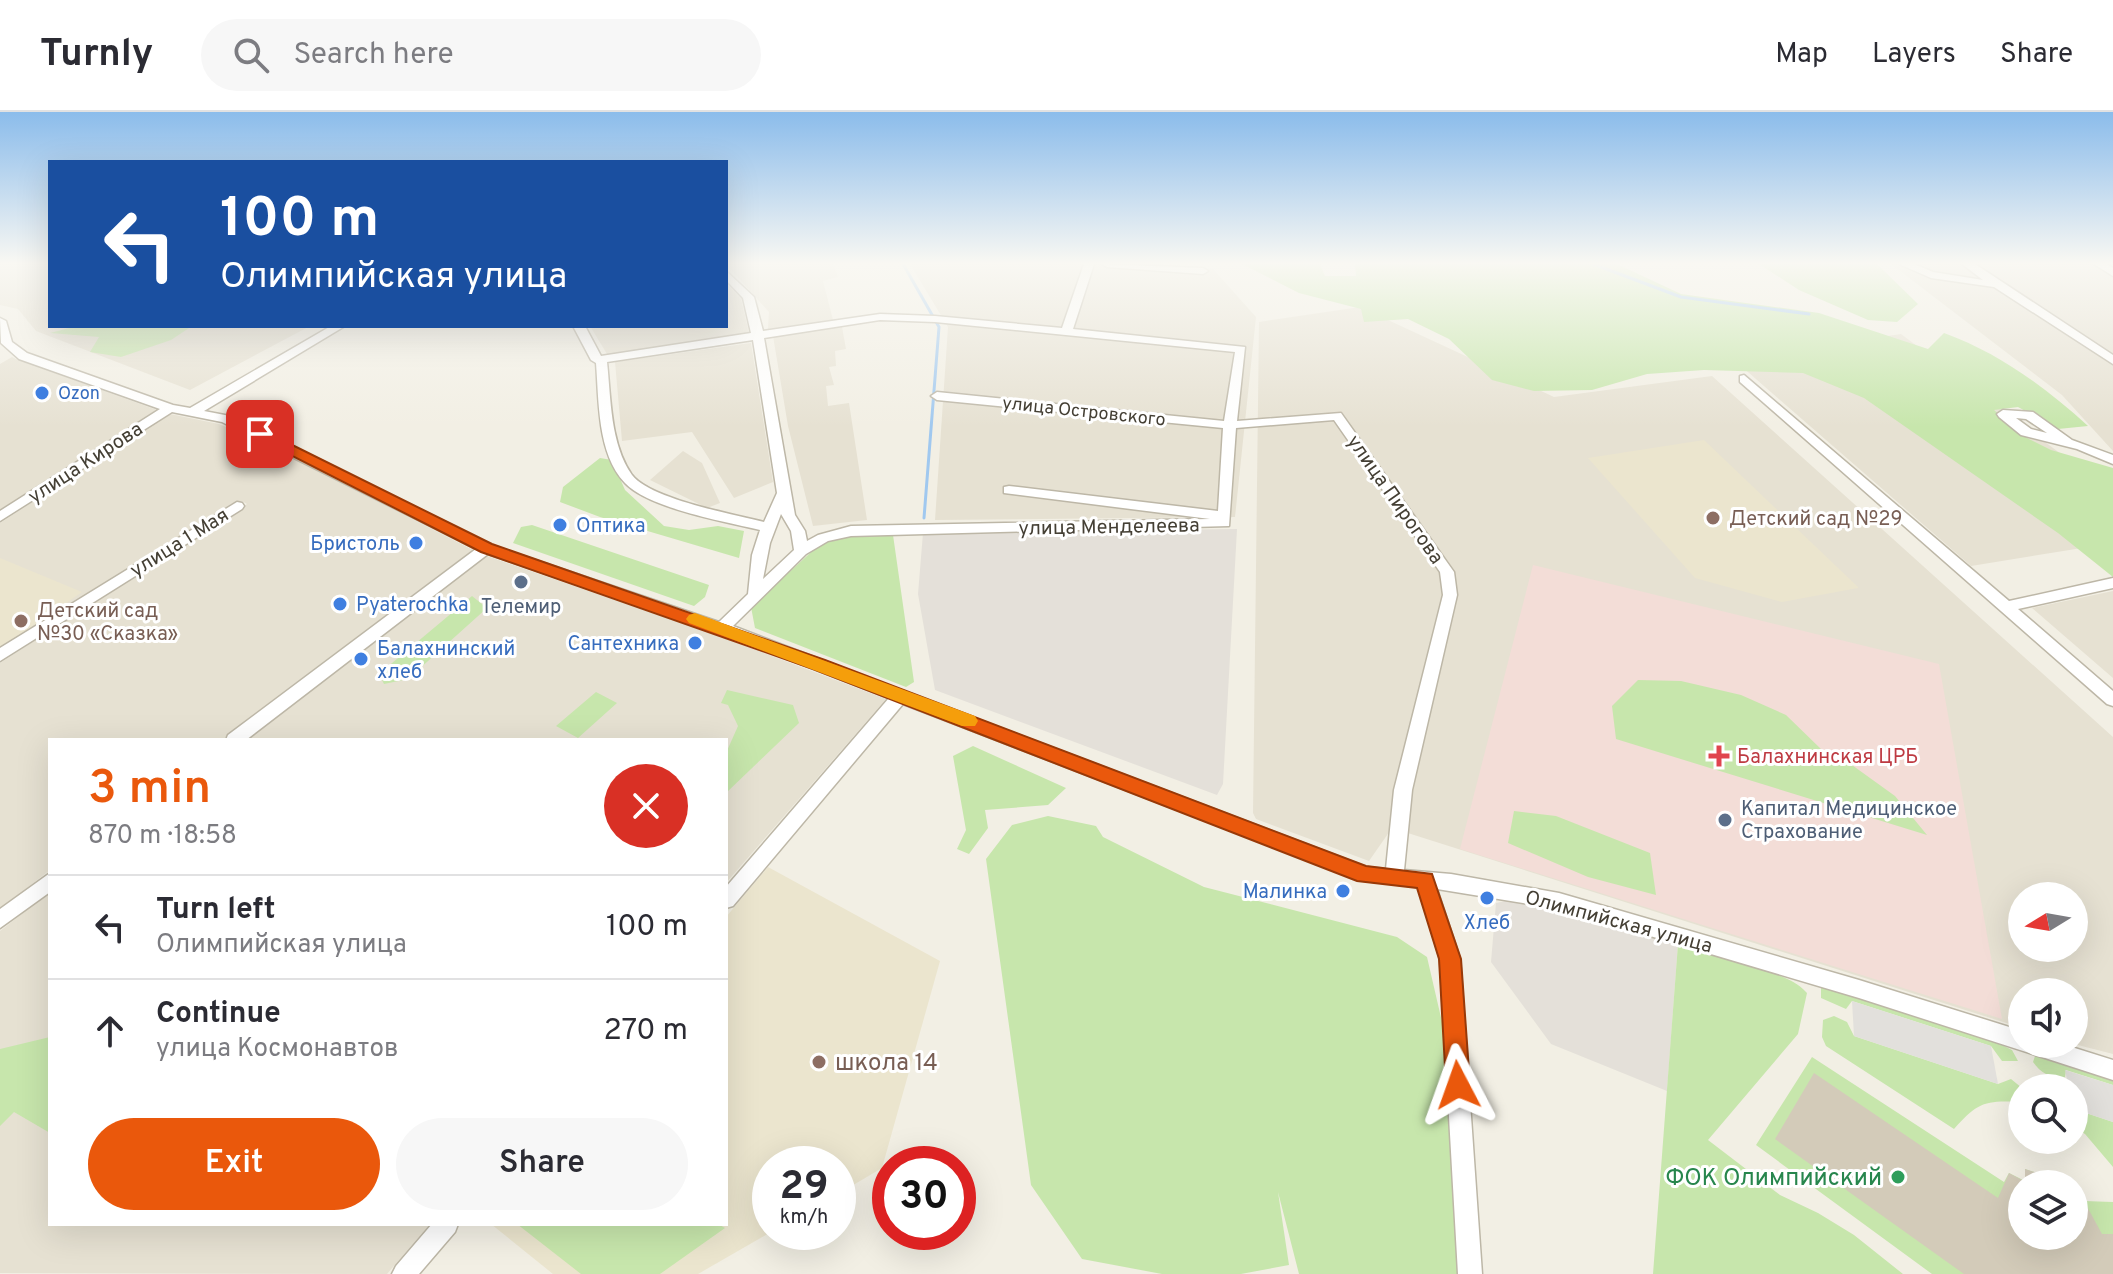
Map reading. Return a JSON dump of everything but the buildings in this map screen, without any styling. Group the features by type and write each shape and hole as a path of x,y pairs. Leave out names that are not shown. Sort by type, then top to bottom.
{"street":[{"path":"753,318 788,515 798,531 801,551"},
{"path":"580,328 597,360 872,318"},
{"path":"895,318 1241,349 1230,425 1224,523"},
{"path":"1066,332 1071,318"},
{"path":"2049,318 2113,360"},
{"path":"0,321 7,343 16,350 0,359"},
{"path":"193,412 336,328"},
{"name":"Олимпийская улица","path":"16,350 23,356 170,408 226,419 486,548 722,628 1365,875 1451,882 1559,901 1847,985 2008,1037"},
{"path":"601,359 611,443 630,482 683,507 767,527"},
{"path":"1744,379 2113,700"},
{"name":"улица Островского","path":"937,396 1230,425"},
{"name":"улица Кирова","path":"0,517 170,408"},
{"name":"улица Пирогова","path":"1230,425 1337,416 1447,572 1450,595 1403,790 1394,878"},
{"path":"2070,444 2113,460"},
{"name":"улица Менделеева","path":"1009,490 1212,513 1224,523"},
{"path":"755,596 756,571 767,527 784,493"},
{"name":"улица 1 Мая","path":"0,655 237,506"},
{"name":"улица Менделеева","path":"722,628 801,551 823,538 851,531 1224,523"},
{"name":"улица Менделеева","path":"798,531 823,538"},
{"path":"237,738 486,548"},
{"path":"2005,607 2113,583"},
{"path":"728,898 901,695"},
{"path":"1425,880 1450,959 1470,1274"},
{"path":"0,920 48,883"},
{"path":"2076,1058 2113,1070"},
{"path":"404,1274 445,1226"}],"shaded area":[{"path":"26,318 48,318 48,328 306,328 190,390 36,331"},
{"path":"728,318 746,318 749,333 607,354 591,328 728,328"},
{"path":"769,318 833,320 768,329"},
{"path":"943,318 1256,318 1235,517 935,520 948,327"},
{"path":"1284,318 1384,318 1554,397 1712,376 2113,737 2113,1054 2088,1048 2088,978 2008,978 2008,1024 1392,828 1369,861 1256,819 1253,813 1259,322"},
{"path":"1962,318 2113,318 2113,451 2062,395"},
{"path":"842,327 846,349 835,351 836,366 829,367 834,385 826,386 828,406 849,403 867,520 813,526 788,426 773,336"},
{"path":"1901,334 2113,493 2113,543 1971,566 1733,359"},
{"path":"751,343 773,482 734,498 692,432 622,441 615,362"},
{"path":"12,357 157,410 0,510 0,364"},
{"path":"170,414 219,424 253,438 473,550 225,738 48,738 48,872 0,909 0,663 247,504 242,501 231,504 0,648 0,523"},
{"name":"Детский сад №29","path":"1704,440 1858,588 1782,602 1695,578 1588,458"},
{"path":"683,451 702,463 720,503 707,508 650,480"},
{"path":"1237,529 1223,784 1217,795 935,690 918,594 923,533"},
{"path":"487,556 716,635 886,699 728,881 728,738 250,738"},
{"name":"Детский сад №30 «Сказка»","path":"0,558 82,592 0,649"},
{"name":"Балахнинская ЦРБ","path":"1533,565 1939,664 2002,1019 1460,849"},
{"path":"2113,591 2113,678 2032,608"},
{"name":"школа 14","path":"768,867 940,961 888,1146 872,1146 872,1174 856,1183 856,1146 752,1146 752,1243 698,1274 553,1274 493,1226 728,1226 728,915"},
{"path":"48,894 48,1226 428,1226 387,1274 0,1273 0,931"},
{"path":"1516,899 1678,944 1667,1091 1551,1044 1491,962 1496,903"},
{"path":"1852,1001 1991,1046 1998,1084 1854,1036"},
{"path":"2088,1077 2113,1085 2113,1122 2088,1114"}],"green space":[{"path":"1363,318 1835,318 1928,349 1944,333 1984,350 2020,372 2088,426 2058,429 2018,407 1994,410 2027,438 2051,450 2113,468 2113,577 2058,533 1864,398 1803,373 1704,370 1647,374 1592,390 1534,391 1492,380 1449,339 1408,319 1364,322"},
{"path":"1864,318 1901,318 1897,322"},
{"path":"69,328 189,328 171,340 121,357 90,352 99,337 50,333"},
{"path":"600,458 612,460 625,490 664,526 689,530 718,526 744,531 739,558 560,502 563,487"},
{"path":"532,525 709,585 705,597 694,606 513,543 521,527"},
{"path":"852,535 893,535 914,682 906,687 755,628 751,607 820,544"},
{"path":"472,596 487,608 408,679 384,684 379,674"},
{"path":"1638,680 1681,681 1741,695 1786,715 1822,750 1845,760 1895,796 1927,835 1616,739 1612,706"},
{"path":"727,690 793,705 799,723 728,791 728,748 738,726 728,705 721,703"},
{"path":"596,692 617,703 578,738 556,726"},
{"path":"973,746 1066,788 1048,805 985,810 988,828 969,854 957,849 966,830 953,756"},
{"path":"1514,811 1556,816 1650,853 1656,895 1588,877 1508,843"},
{"path":"1048,816 1096,826 1103,837 1204,887 1397,937 1427,957 1452,1065 1466,1274 1299,1274 1278,1192 1289,1265 1241,1274 1162,1274 1082,1259 1031,1185 986,859 1012,825"},
{"path":"1678,944 1757,963 1796,983 1807,993 1798,1034 1708,1140 1780,1195 1854,1235 1903,1274 1653,1274"},
{"path":"1821,986 2002,1045 2008,1048 2008,1058 2016,1058 2018,1061 2002,1061 1991,1046 1852,1001 1846,1009 1821,998"},
{"path":"1834,1016 1847,1022 1854,1036 1998,1084 2008,1080 2008,1102 1976,1108 1954,1129 1826,1046 1822,1037 1823,1020"},
{"path":"48,1037 48,1132 14,1112 0,1126 0,1049"},
{"name":"ФОК Олимпийский","path":"1812,1057 2004,1182 2008,1175 2008,1250 2088,1250 2088,1201 2113,1202 2113,1274 1932,1274 1756,1145"},
{"path":"2034,1058 2041,1058 2113,1081 2113,1085 2088,1077 2088,1074 2066,1070 2065,1074 2047,1074 2033,1062"},
{"path":"2088,1114 2113,1122 2113,1167 2088,1138"},
{"path":"520,1226 725,1228 660,1274 581,1274"}],"waterway":[{"path":"924,518 939,327 934,318"}],"slow traffic":[{"path":"695,619 968,721"}],"place":[{"name":"Ozon","path":"42,393"},
{"name":"Детский сад №29","path":"1713,518"},
{"name":"Оптика","path":"560,525"},
{"name":"Бристоль","path":"416,543"},
{"name":"Телемир","path":"521,582"},
{"name":"Pyaterochka","path":"340,604"},
{"name":"Детский сад №30 «Сказка»","path":"21,621"},
{"name":"Сантехника","path":"695,643"},
{"name":"Балахнинский хлеб","path":"361,659"},
{"name":"Балахнинская ЦРБ","path":"1719,756"},
{"name":"Капитал Медицинское Страхование","path":"1725,820"},
{"name":"Малинка","path":"1343,891"},
{"name":"Хлеб","path":"1487,898"},
{"name":"школа 14","path":"819,1062"},
{"name":"ФОК Олимпийский","path":"1898,1177"}],"route":[{"path":"260,434 486,548 722,628 1365,875 1425,880 1450,959 1458,1085"}]}
